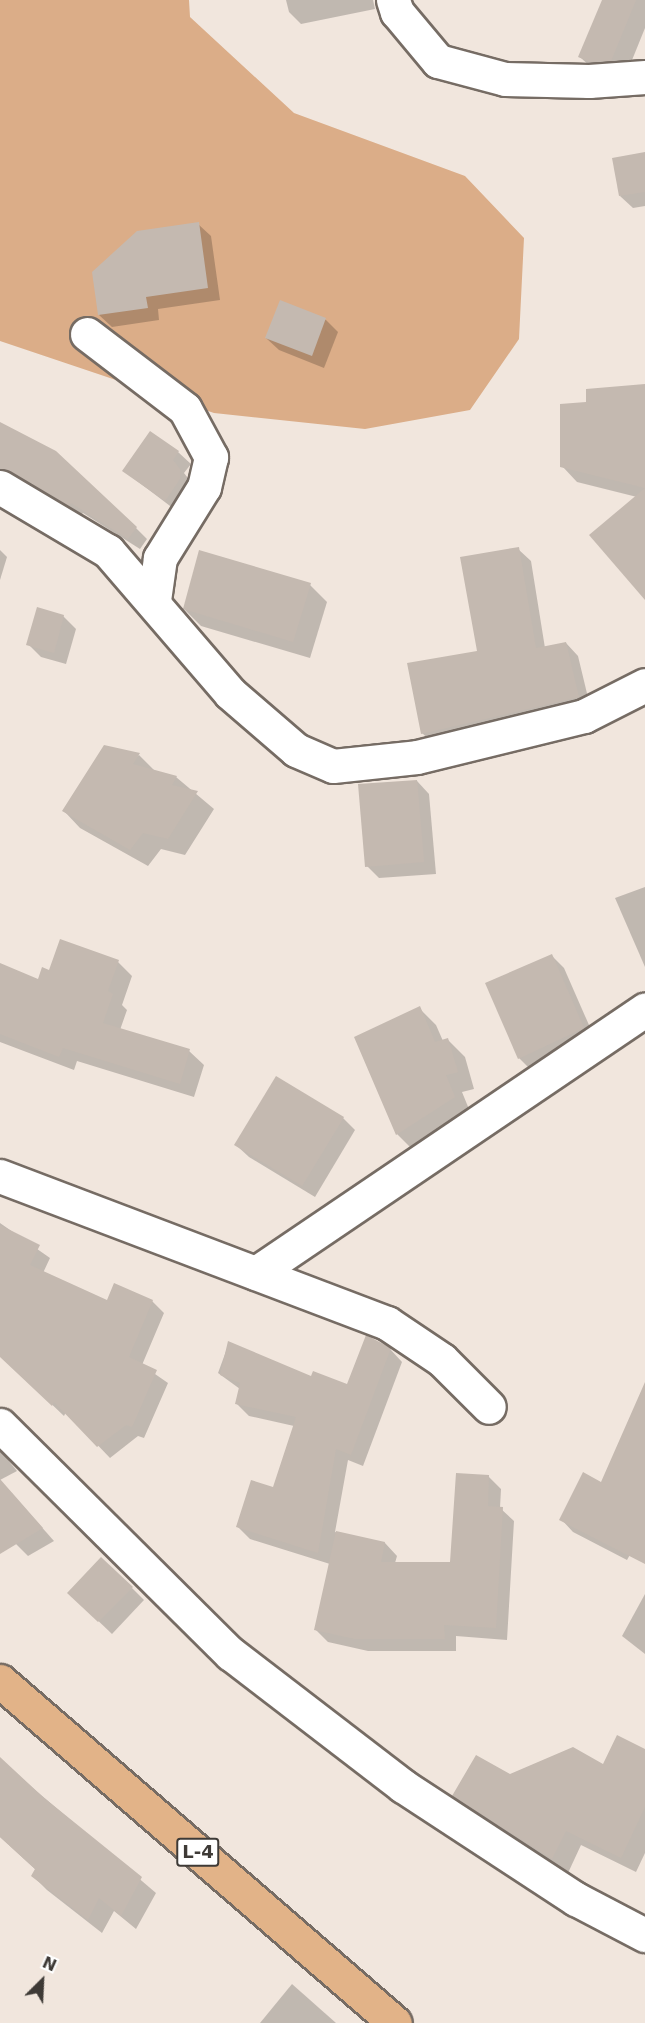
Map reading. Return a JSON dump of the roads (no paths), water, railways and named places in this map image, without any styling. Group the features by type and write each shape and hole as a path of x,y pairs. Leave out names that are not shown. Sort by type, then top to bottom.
{"main road":[{"name":"L-4","path":"0,1681 395,2023"}],"street":[{"path":"393,0 397,12 438,61 505,79 589,81 645,77"},
{"path":"87,334 185,410 211,457 204,487 160,558 154,600"},
{"path":"0,487 108,551 154,600 230,693 296,750 333,766 417,757 584,716 645,685"},
{"path":"256,1273 645,1010"},
{"path":"0,1176 387,1323 442,1360 489,1407"},
{"path":"0,1425 231,1654 403,1786 576,1899 645,1935"}]}
